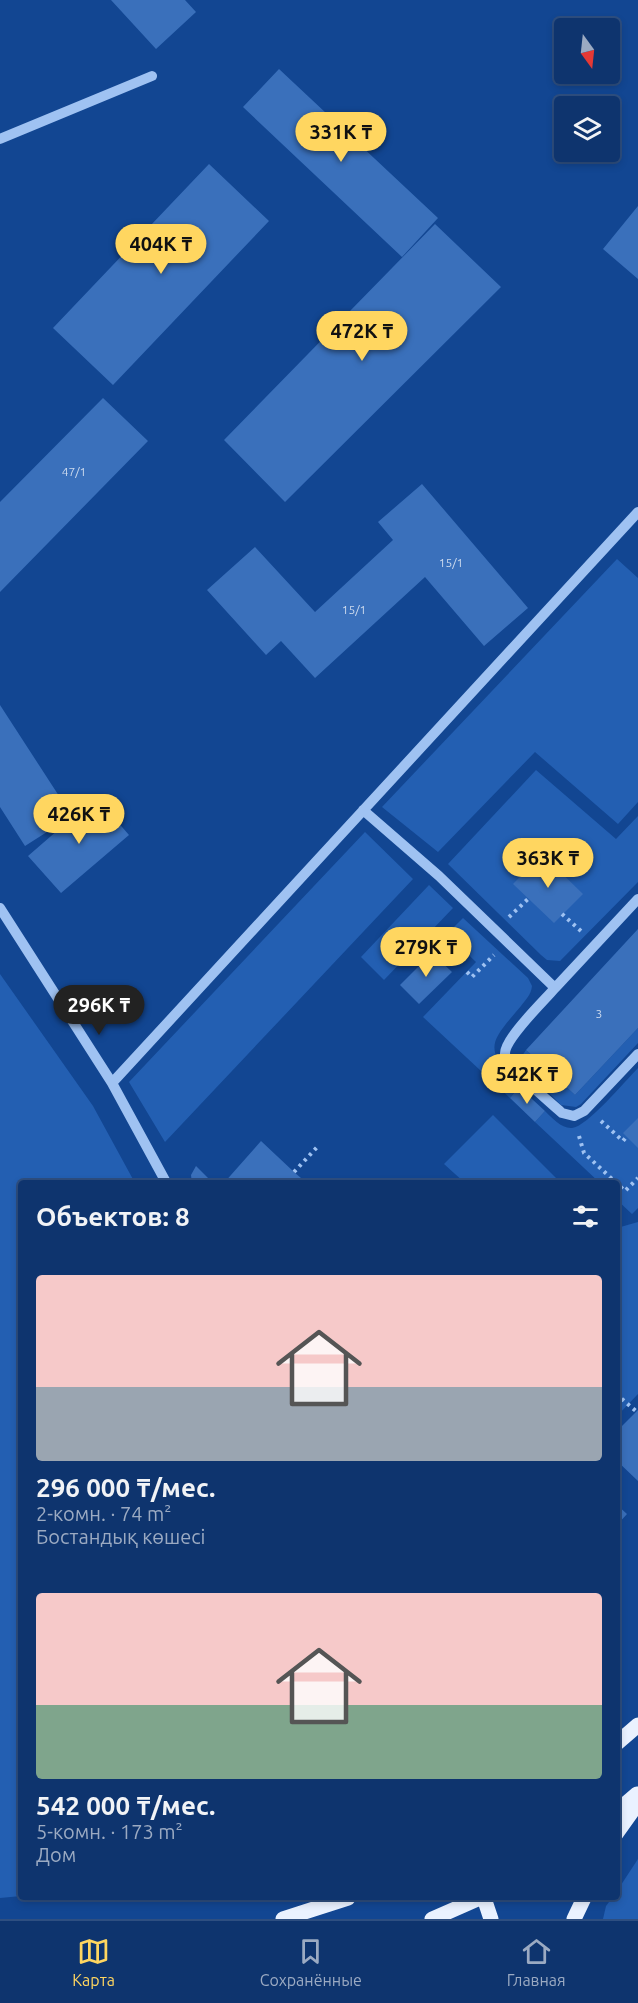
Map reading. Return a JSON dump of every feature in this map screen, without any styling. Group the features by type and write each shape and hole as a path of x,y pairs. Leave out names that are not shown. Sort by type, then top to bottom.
{"main road":[{"path":"620,1741 638,1725"},
{"path":"620,1809 638,1794"},
{"path":"620,1828 638,1803"},
{"path":"283,1919 339,1900"},
{"path":"432,1919 477,1900"},
{"path":"483,1900 491,1919"},
{"path":"574,1919 583,1900"}],"street":[{"path":"0,139 152,76"},
{"path":"112,1083 638,512"},
{"path":"363,810 439,876 555,988"},
{"path":"638,899 509,1041 505,1053 509,1064 562,1113 574,1116 587,1108 638,1054"},
{"path":"0,908 112,1083 165,1180"}],"path":[{"path":"467,972 472,977 507,941"},
{"path":"587,1108 623,1141 627,1136"},
{"path":"574,1116 584,1153 613,1180"},
{"path":"294,1172 319,1145"},
{"path":"620,1186 625,1191 638,1178"},
{"path":"620,1397 637,1412"}],"shaded area":[{"path":"617,559 638,578 638,802 618,824 535,752 438,852 382,807"},
{"path":"536,770 616,839 638,816 638,882 560,961 547,960 541,955 448,864"},
{"path":"365,832 413,879 165,1142 129,1082"},
{"path":"429,885 453,908 384,980 361,957"},
{"path":"463,918 528,978 532,986 528,997 502,1029 494,1046 500,1063 519,1087 510,1098 423,1017 476,962 447,934"},
{"path":"0,974 93,1106 133,1180 18,1180 18,1896 0,1898"},
{"path":"638,1028 638,1043 576,1107 561,1105 521,1065 520,1059 526,1050 575,1095"},
{"path":"638,1068 638,1208 632,1214 620,1203 620,1180 597,1180 535,1122 545,1111 565,1127 579,1126"},
{"path":"493,1115 558,1180 462,1180 444,1164"},
{"path":"638,1222 638,1394 620,1413 620,1227"},
{"path":"638,1859 638,1919 603,1919 606,1906 610,1900 620,1900 620,1886"}],"building":[{"path":"111,0 185,0 196,12 156,49"},
{"path":"279,69 438,218 402,257 243,107"},
{"path":"209,164 269,221 113,385 53,328"},
{"path":"638,206 638,279 603,249"},
{"path":"435,224 501,287 285,502 224,440"},
{"path":"103,398 148,441 0,592 0,502"},
{"path":"422,484 528,608 484,646 425,577 315,678 281,641 266,655 207,590 255,547 315,612 393,540 378,522"},
{"path":"0,705 72,816 25,846 0,807"},
{"path":"96,797 129,835 61,893 28,856"},
{"path":"542,854 583,894 554,923 513,884"},
{"path":"638,929 638,1028 575,1095 526,1050"},
{"path":"432,953 452,972 419,1004 400,985"},
{"path":"519,1087 545,1111 535,1122 510,1098"},
{"path":"638,1118 638,1148 623,1133"},
{"path":"261,1141 303,1180 227,1180"},
{"path":"196,1166 210,1180 192,1180 191,1175"},
{"path":"638,1410 638,1481 620,1464 620,1428"},
{"path":"620,1508 627,1514 620,1522"}]}
